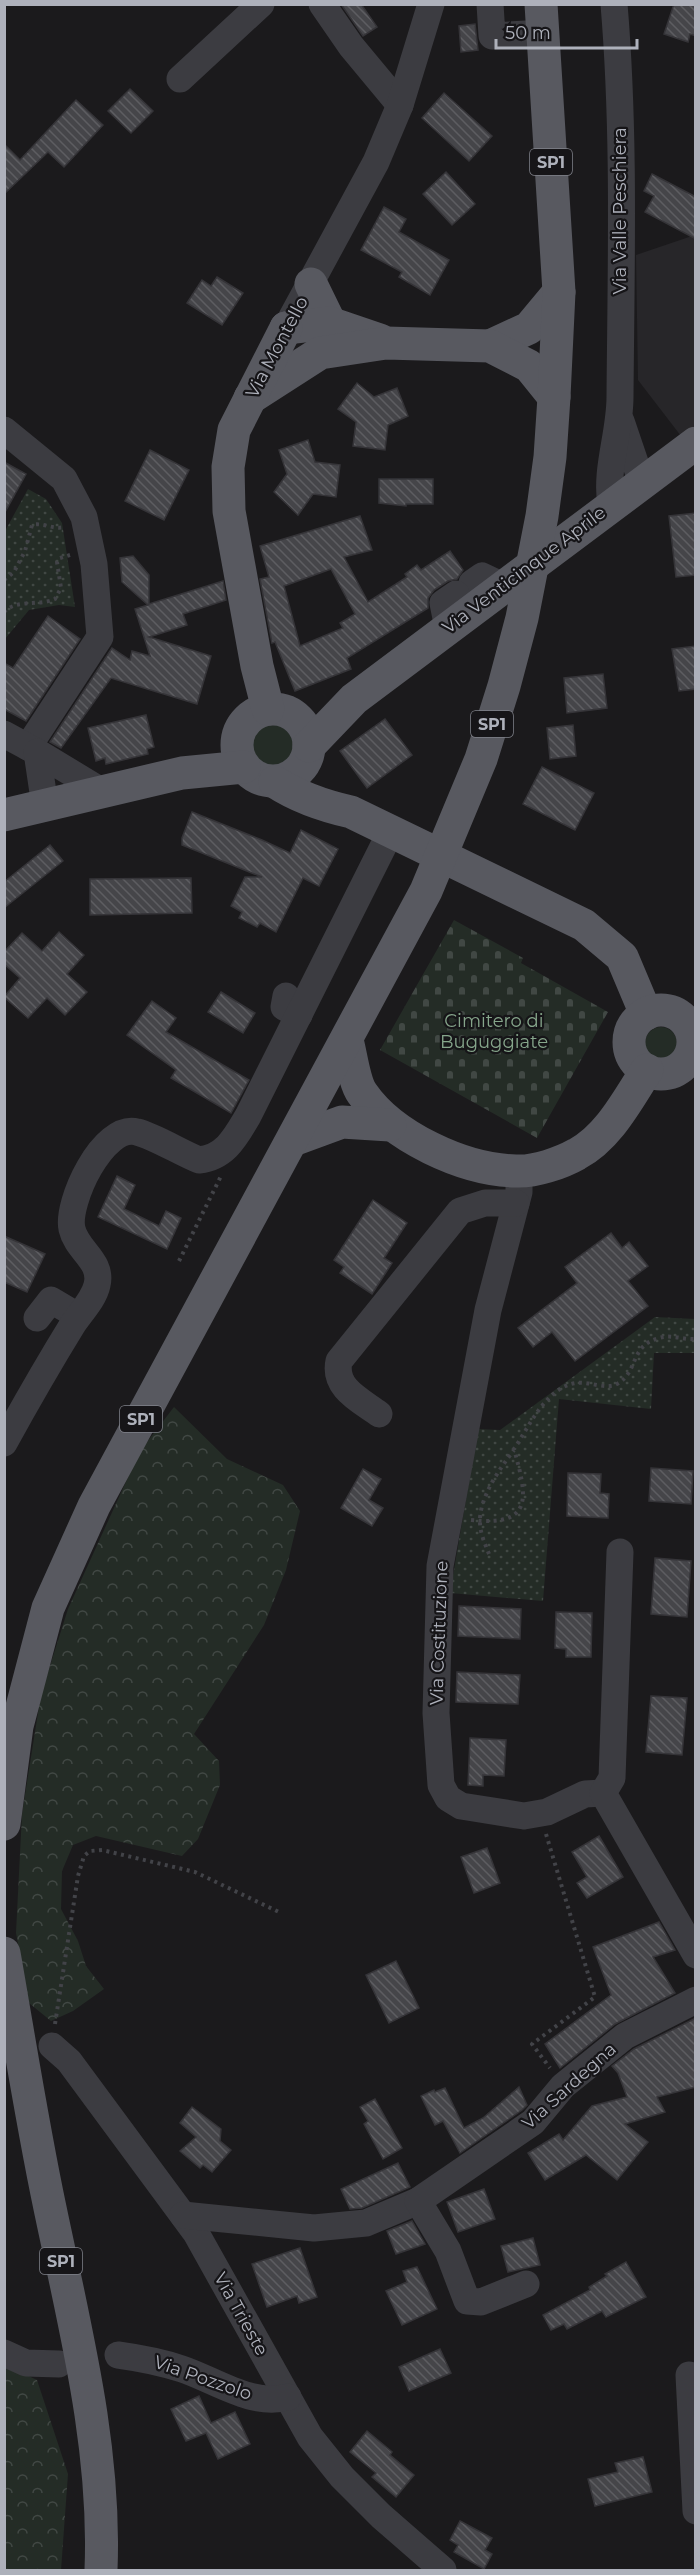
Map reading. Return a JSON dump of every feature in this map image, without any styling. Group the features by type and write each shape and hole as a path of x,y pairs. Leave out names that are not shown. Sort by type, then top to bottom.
{"main road":[{"name":"SP1","path":"4,1824 17,1726 48,1608 94,1506 348,1040 426,891 481,759 522,618 542,516 550,457 559,292 542,19"},
{"path":"311,284 325,338"},
{"path":"490,346 530,328 559,292"},
{"path":"286,328 325,338 386,343 490,346 529,366 554,397"},
{"name":"Via Montello","path":"279,711 257,666 230,511 228,467 234,430 286,328"},
{"path":"249,398 325,338"},
{"name":"Via Venticinque Aprile","path":"309,749 354,699 448,628 477,588 611,506 696,443"},
{"name":"Via Venticinque Aprile","path":"279,711 354,699"},
{"path":"182,773 239,732 250,717 279,711 304,727 314,774 351,812"},
{"path":"239,732 236,744 238,756 252,776 275,782 293,793 331,808 351,812 584,925 622,957 646,1014"},
{"path":"275,782 297,773 309,749"},
{"path":"4,815 182,773 244,767"},
{"path":"665,1010 683,1018 693,1035 693,1056 677,1070 657,1073 647,1070 633,1057 630,1038 638,1020 646,1014 665,1010"},
{"path":"348,1040 360,1092 390,1125 445,1154 483,1168 517,1188 549,1165 578,1153 604,1133 647,1070"},
{"path":"293,1140 342,1122 390,1125"},
{"name":"SP1","path":"4,1953 37,2148 92,2406 103,2523 101,2571"}],"street":[{"path":"180,79 261,4"},
{"path":"322,4 351,46 400,105"},
{"name":"Via Montello","path":"286,328 376,162 400,105 430,4"},
{"path":"490,4 492,36 542,19"},
{"name":"Via Valle Peschiera","path":"611,506 608,486 620,417 621,211 618,48 614,4"},
{"name":"Via Valle Peschiera","path":"620,417 642,483"},
{"path":"4,430 64,479 86,523 91,549 100,637 32,750 45,806"},
{"path":"448,628 443,603 477,588"},
{"path":"4,734 103,792"},
{"path":"4,1443 78,1316 97,1288 97,1267 79,1244 72,1230 71,1218 75,1202 95,1156 111,1139 124,1132 136,1131 199,1160 210,1159 233,1142 292,1006 323,955 361,879 391,831"},
{"path":"379,1414 342,1385 336,1373 339,1361 460,1211 485,1203 517,1188"},
{"name":"Via Costituzione","path":"517,1188 488,1310 440,1566 436,1713 441,1785 448,1798 461,1806 524,1816 540,1813 585,1794 603,1793"},
{"path":"37,1318 51,1300 78,1316"},
{"path":"621,1552 612,1778 603,1793 696,1955"},
{"name":"Via Sardegna","path":"183,2215 314,2228 366,2223 418,2201 533,2122 563,2086 625,2036 696,2000"},
{"name":"Via Trieste","path":"52,2046 69,2061 196,2233 310,2438 342,2477 381,2516 443,2571"},
{"path":"418,2201 448,2251 467,2301 481,2302 526,2284"},
{"path":"4,2353 26,2363 59,2364"},
{"name":"Via Pozzolo","path":"118,2355 149,2359 184,2370 229,2389 272,2401 288,2397"},
{"path":"689,2376 696,2511"}],"path":[{"path":"4,580 14,572 25,551 29,529 32,525 38,523 56,529 86,523"},
{"path":"4,612 18,605 55,599 61,588 56,566 60,558 91,549"},
{"path":"179,1261 221,1175 233,1142"},
{"path":"489,1554 479,1521 487,1494 497,1472 542,1406 561,1389 576,1383 615,1385 628,1377 634,1357 641,1346 657,1338 670,1336 696,1339"},
{"path":"449,1517 479,1521 512,1518 521,1508 524,1486 514,1449"},
{"path":"540,1813 594,1997 532,2044 563,2086"},
{"path":"52,2046 78,1876 84,1856 90,1851 113,1851 195,1872 281,1913"}],"shaded area":[{"path":"695,232 695,425 681,436 638,380 636,255 689,237"}],"green space":[{"path":"28,489 46,499 62,523 75,607 59,605 29,610 5,639 5,531"},
{"path":"272,722 288,729 295,745 288,761 272,768 256,761 249,745 256,729"},
{"name":"Cimitero di Buguggiate","path":"454,920 523,958 521,963 608,1012 537,1138 380,1050"},
{"path":"661,1027 672,1032 677,1043 672,1054 661,1059 650,1054 645,1043 650,1032"},
{"path":"655,1317 695,1319 695,1353 654,1353 651,1409 559,1399 543,1601 450,1593 478,1429 500,1430"},
{"path":"174,1407 227,1459 283,1485 300,1511 286,1570 264,1625 194,1734 219,1761 220,1785 198,1839 182,1856 96,1836 73,1845 62,1871 61,1909 78,1941 86,1966 104,1989 73,2011 51,2021 29,2003 16,1933 22,1814 41,1694 68,1609 140,1451"},
{"path":"5,2365 37,2380 68,2474 61,2570 5,2570"}],"building":[{"path":"341,4 361,4 377,27 363,36"},
{"path":"674,4 696,4 696,36 690,34 688,42 664,34"},
{"path":"475,24 478,50 461,52 459,26"},
{"path":"130,89 153,111 131,133 108,111"},
{"path":"444,93 492,136 469,161 422,118"},
{"path":"76,100 103,125 64,167 48,152 4,194 4,144 20,160"},
{"path":"446,172 475,204 452,225 423,194"},
{"path":"652,174 696,197 696,239 645,212 654,196 644,191"},
{"path":"384,207 406,219 399,232 449,260 430,295 399,277 402,272 361,250"},
{"path":"217,277 243,293 222,325 187,303 202,280 211,286"},
{"path":"357,383 374,397 397,388 408,416 388,425 385,450 353,446 356,422 338,409"},
{"path":"308,440 315,462 340,465 336,497 313,494 298,515 274,492 287,474 279,450"},
{"path":"150,450 189,470 164,520 125,501"},
{"path":"4,462 26,474 4,514"},
{"path":"379,479 433,479 433,504 406,504 406,506 379,503"},
{"path":"696,513 696,575 676,577 669,516"},
{"path":"360,516 372,550 344,557 368,602 407,577 405,574 417,565 421,570 450,551 463,570 457,579 448,581 434,590 428,598 428,608 347,658 351,669 295,691 275,642 272,643 260,579 269,577 260,546","holes":["331,569 355,614 340,623 343,628 300,646 284,586"]},
{"path":"133,556 149,575 149,604 223,581 226,600 183,614 187,625 149,637 211,656 197,704 111,678 61,748 50,742 112,648 130,660 132,651 150,656 135,609 148,605 122,582 120,558"},
{"path":"48,616 80,639 26,721 4,709 4,663 13,668"},
{"path":"696,646 696,689 679,691 672,649"},
{"path":"603,674 607,708 567,713 564,678"},
{"path":"146,715 154,747 147,749 148,754 106,764 105,758 96,761 88,728"},
{"path":"385,719 412,755 367,788 340,751"},
{"path":"573,725 576,756 550,759 547,728"},
{"path":"542,767 594,793 575,830 523,804"},
{"path":"192,812 290,853 301,830 338,849 319,886 303,878 276,932 260,923 257,927 239,918 242,912 231,906 245,877 262,877 182,845 182,838"},
{"path":"50,845 63,861 4,908 4,882"},
{"path":"191,878 192,913 90,915 90,879"},
{"path":"59,932 84,955 67,974 87,992 65,1015 47,998 28,1018 4,997 20,978 4,964 4,952 22,933 42,951"},
{"path":"221,992 255,1013 243,1033 208,1012"},
{"path":"152,1001 176,1018 166,1032 249,1080 231,1113 171,1078 176,1070 127,1035"},
{"path":"117,1176 135,1185 124,1209 159,1226 166,1211 181,1218 167,1249 98,1217"},
{"path":"373,1200 407,1223 384,1258 392,1263 372,1294 340,1273 344,1267 334,1260"},
{"path":"611,1233 622,1248 629,1242 648,1266 628,1281 648,1306 575,1361 552,1332 533,1347 518,1328 577,1283 565,1267"},
{"path":"4,1236 45,1254 27,1292 4,1282"},
{"path":"651,1468 693,1471 691,1504 649,1501"},
{"path":"363,1469 381,1479 369,1500 383,1508 372,1526 341,1508"},
{"path":"568,1473 601,1474 600,1493 609,1494 608,1518 567,1516"},
{"path":"655,1558 691,1561 687,1617 651,1614"},
{"path":"459,1606 521,1609 520,1639 458,1636"},
{"path":"556,1612 592,1613 591,1657 566,1657 566,1649 555,1648"},
{"path":"457,1672 520,1675 518,1704 456,1702"},
{"path":"651,1696 687,1698 682,1755 646,1752"},
{"path":"470,1738 506,1740 504,1776 483,1775 483,1786 468,1785"},
{"path":"599,1836 623,1877 587,1898 577,1883 587,1877 572,1852"},
{"path":"487,1848 500,1883 474,1893 461,1857"},
{"path":"659,1922 675,1950 653,1957 675,1993 615,2024 560,2068 545,2044 611,1995 593,1947"},
{"path":"396,1961 419,2008 389,2023 366,1975"},
{"path":"696,2018 696,2087 657,2097 665,2112 625,2124 648,2142 617,2180 586,2155 545,2180 528,2153 559,2134 563,2140 592,2106 627,2097 618,2073 612,2066 634,2049"},
{"path":"519,2087 527,2105 460,2153 443,2121 435,2125 421,2096 445,2088 464,2128 483,2118"},
{"path":"375,2099 402,2148 383,2159 364,2124 368,2121 360,2107"},
{"path":"192,2107 221,2129 220,2141 231,2150 212,2172 203,2165 200,2168 180,2151 196,2137 180,2123"},
{"path":"398,2163 410,2187 362,2208 350,2209 341,2189"},
{"path":"484,2189 495,2219 458,2232 447,2202"},
{"path":"412,2221 425,2244 396,2254 387,2231"},
{"path":"533,2238 540,2265 508,2272 501,2246"},
{"path":"300,2248 317,2297 299,2303 297,2296 267,2307 252,2264"},
{"path":"626,2262 646,2297 606,2317 602,2311 567,2329 564,2324 551,2330 543,2315 590,2290 589,2287 607,2276 605,2274"},
{"path":"417,2267 437,2309 402,2325 386,2291 407,2282 403,2271"},
{"path":"440,2349 451,2373 409,2391 399,2367"},
{"path":"199,2396 211,2423 235,2412 250,2444 218,2459 206,2433 186,2441 171,2409"},
{"path":"367,2431 392,2452 390,2455 414,2475 396,2497 372,2477 376,2473 350,2452"},
{"path":"643,2457 652,2492 595,2506 588,2479 618,2472 615,2463"},
{"path":"460,2521 492,2538 485,2550 492,2554 484,2569 454,2552 458,2545 450,2540"}]}
